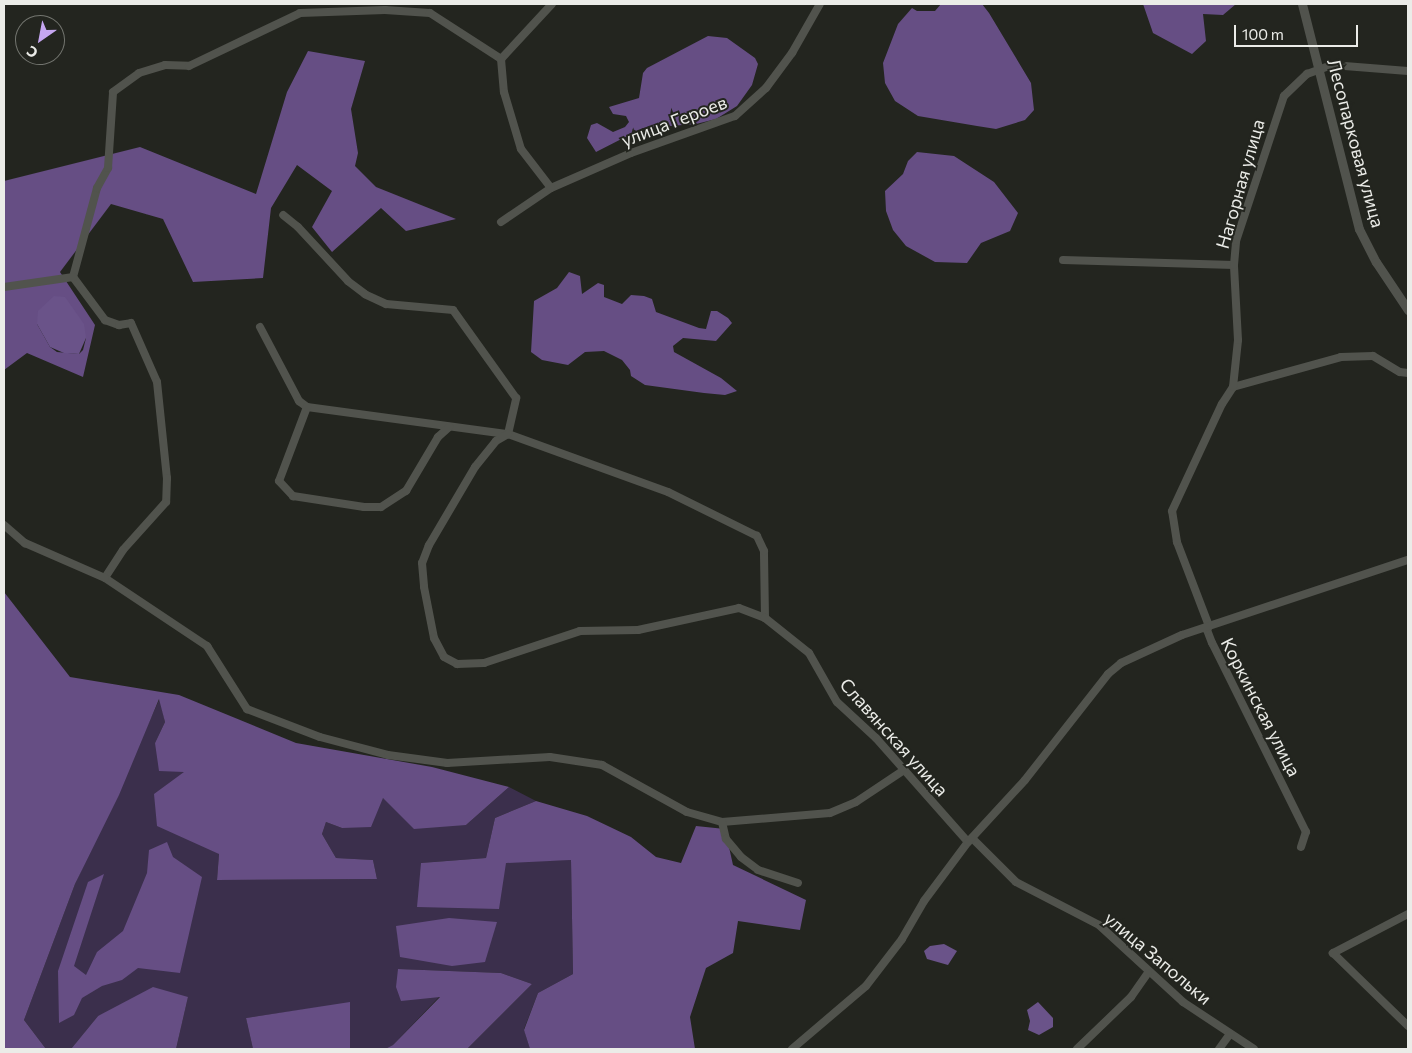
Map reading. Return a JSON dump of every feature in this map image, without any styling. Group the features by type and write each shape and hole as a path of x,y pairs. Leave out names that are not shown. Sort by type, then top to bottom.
{"street":[{"path":"551,188 521,149 504,92 501,59 552,4"},
{"name":"улица Героев","path":"500,222 551,188 631,153 735,116 766,88 792,53 820,4"},
{"name":"Лесопарковая улица","path":"1302,4 1359,229 1376,262 1408,310"},
{"path":"73,277 97,188 108,168 113,92 139,73 165,65 189,66 300,13 385,10 430,13 501,59"},
{"path":"1319,67 1332,64 1408,71"},
{"name":"Нагорная улица","path":"1233,387 1238,340 1234,265 1236,241 1277,109 1292,86 1319,67"},
{"path":"283,215 298,227 348,281 365,294 386,304 453,310 516,398 508,434"},
{"path":"1063,260 1234,265"},
{"path":"4,287 73,277"},
{"path":"73,277 105,320 119,325 131,323 157,382 167,478 166,502 122,550 105,578"},
{"path":"260,327 299,401 307,407 508,434 668,492 757,536 764,550 765,618"},
{"path":"1233,387 1341,357 1373,356 1400,372 1408,373"},
{"name":"Коркинская улица","path":"1233,387 1222,404 1172,511 1177,542 1209,626 1207,630 1212,643 1306,832 1301,847"},
{"path":"307,407 279,481 293,496 364,507 381,507 406,491 438,437 449,427"},
{"name":"Славянская улица","path":"508,434 496,441 483,458 442,522 422,563 434,638 444,657 457,664 484,663 580,630 638,630 740,608 765,618 809,653 837,702 970,840"},
{"path":"4,525 25,543 105,578 207,646 247,709 296,725 320,737 388,755 446,763 550,757 602,765 687,812 722,822 830,812 856,802 904,770"},
{"path":"792,1049 866,986 902,939 924,901 970,840 1025,780 1108,674 1121,663 1155,647 1209,626 1408,560"},
{"path":"722,822 726,839 741,857 758,870 798,883"},
{"name":"улица Запольки","path":"970,840 1016,882 1099,925 1148,973 1230,1034 1254,1049"},
{"path":"1408,914 1332,953 1408,1026"},
{"path":"1076,1049 1131,997 1148,973"},
{"path":"1220,1049 1230,1034"}],"shaded area":[{"path":"941,4 982,4 989,13 1031,83 1034,110 1025,120 996,129 918,116 895,101 885,83 883,63 898,24 912,8 917,11 935,11"},
{"path":"1143,4 1236,4 1223,15 1203,14 1206,41 1192,54 1153,33"},
{"path":"708,36 727,38 755,58 758,64 752,85 737,106 716,119 696,124 643,128 596,152 587,138 591,125 597,123 613,132 625,127 629,122 626,116 613,114 609,107 639,98 643,73 647,68"},
{"path":"308,51 365,61 351,109 358,153 355,166 376,187 456,219 406,231 381,208 332,252 312,227 332,191 297,165 271,208 263,278 193,282 163,219 111,204 60,272 95,325 83,377 27,353 4,370 4,181 140,147 256,194 287,92","holes":["37,324 86,338 83,350 79,354 57,352 50,347"]},
{"path":"917,152 954,156 994,182 1018,213 1010,231 981,243 967,263 935,262 906,246 893,230 886,211 885,191 903,174 908,161"},
{"path":"569,272 580,276 582,294 598,283 604,285 604,297 622,304 631,295 644,296 652,299 656,312 699,328 706,329 711,311 717,311 728,318 732,323 716,341 683,338 673,346 674,352 721,378 737,391 725,395 645,385 631,376 630,370 622,360 604,351 585,352 568,365 542,360 531,352 534,301 557,288"},
{"path":"54,296 65,297 84,324 86,338 79,354 64,353 50,347 37,324 38,311"},
{"path":"4,592 70,677 179,695 296,743 432,767 509,787 466,825 414,829 383,798 371,827 342,828 326,822 322,834 336,858 373,860 377,879 217,880 219,854 157,826 154,794 184,772 159,771 155,743 165,722 159,699 119,795 75,884 24,1020 46,1049 4,1049"},
{"path":"160,698 165,722 155,743 184,772 219,854 217,880 377,879 373,860 336,858 322,834 326,822 342,828 383,798 466,825 509,787 536,801 495,818 486,858 421,863 571,860 573,974 538,993 524,1029 530,1049 467,1049 532,984 501,973 398,969 440,996 393,1045 385,1049 350,1049 350,1003 246,1018 253,1049 176,1049 188,997 98,1016 71,1049 46,1049 24,1020 75,884"},
{"path":"536,801 587,816 631,837 656,857 681,863 696,826 725,829 733,865 806,900 800,930 738,921 733,953 706,968 690,1017 695,1049 530,1049 524,1030 538,993 573,974 571,860 506,863 499,909 417,907 421,863 486,858 495,818"},
{"path":"167,842 173,857 202,877 180,973 138,968 122,980 102,986 82,998 74,1015 59,1023 58,971 88,882 104,874 74,966 86,975 97,952 123,931 147,873 149,850"},
{"path":"449,918 497,922 485,962 452,966 400,957 396,926"},
{"path":"944,944 957,951 948,965 927,959 924,951 930,946"},
{"path":"398,969 501,973 532,984 467,1049 385,1049 393,1045 440,997 401,1001 396,987"},
{"path":"153,987 188,997 176,1049 71,1049 98,1016"},
{"path":"350,1002 350,1049 253,1049 246,1018"},
{"path":"1038,1002 1053,1018 1053,1027 1039,1035 1028,1030 1030,1021 1027,1010"}]}
